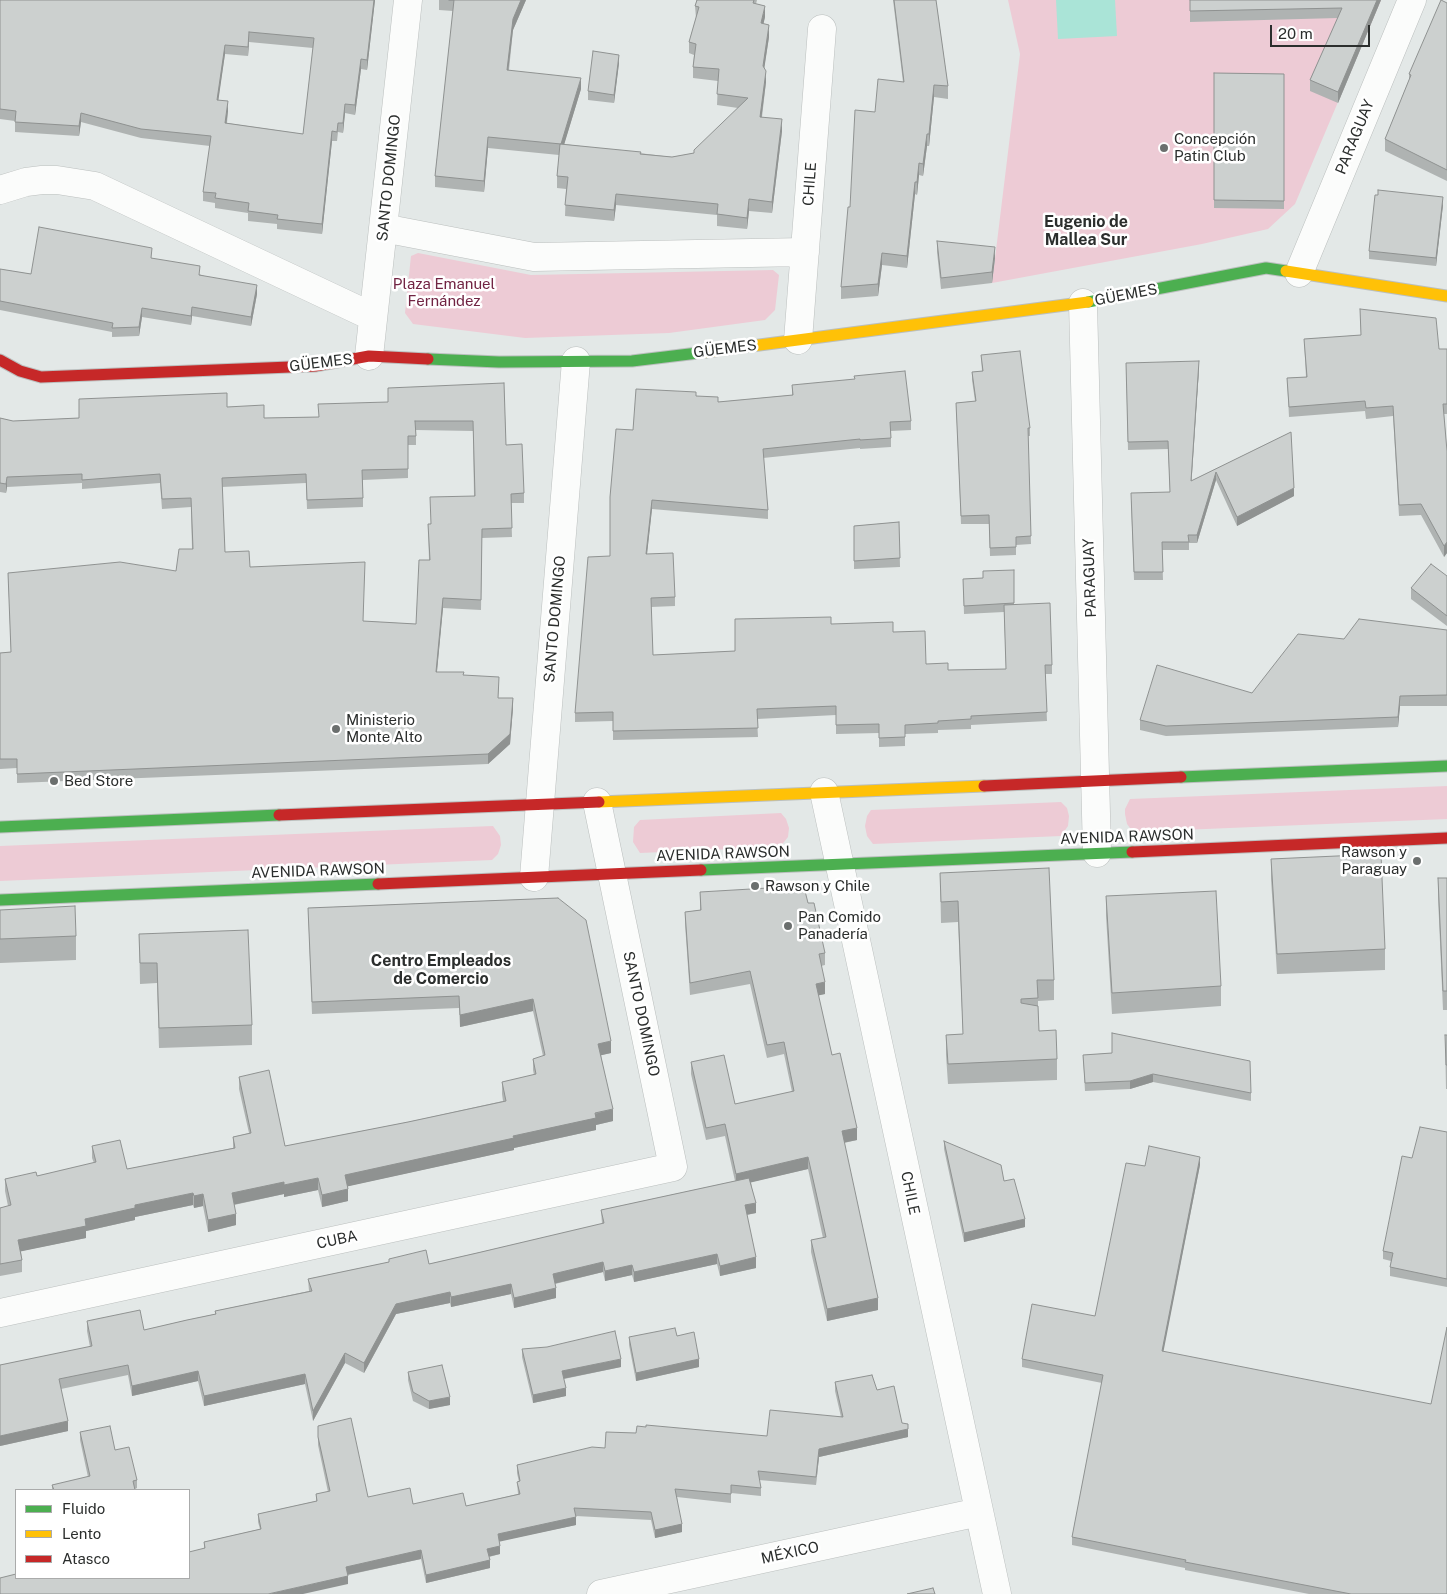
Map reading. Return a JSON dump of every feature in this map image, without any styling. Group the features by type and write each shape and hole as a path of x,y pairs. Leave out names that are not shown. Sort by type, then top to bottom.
{"main road":[{"name":"GÜEMES","path":"0,360 20,371 41,377 315,366 369,356 499,362 632,361 1083,303 1266,268 1447,296"},
{"path":"0,827 1447,766"},
{"name":"AVENIDA RAWSON","path":"0,900 1447,838"}],"street":[{"name":"SANTO DOMINGO","path":"369,356 408,0"},
{"name":"PARAGUAY","path":"1299,273 1412,0"},
{"name":"CHILE","path":"798,340 822,28"},
{"path":"0,190 26,182 42,180 57,180 95,186 373,317"},
{"path":"383,228 534,258 805,252"},
{"name":"PARAGUAY","path":"1083,303 1097,853"},
{"name":"SANTO DOMINGO","path":"534,877 576,361"},
{"name":"CHILE","path":"824,792 996,1594"},
{"name":"SANTO DOMINGO","path":"597,802 673,1167"},
{"name":"CUBA","path":"0,1313 673,1167"},
{"name":"MÉXICO","path":"601,1594 979,1512"}],"green space":[{"name":"Concepción Patin Club","path":"1008,0 1381,0 1295,204 1268,229 1202,244 992,283 1020,54"},
{"name":"Plaza Emanuel Fernández","path":"418,253 531,275 773,270 779,275 775,310 765,320 669,333 525,338 413,324 405,313 411,256"},
{"path":"1447,786 1447,819 1133,832 1127,824 1125,814 1125,809 1130,799"},
{"path":"1061,802 1067,808 1069,816 1068,826 1061,836 873,844 867,836 865,826 867,816 871,810"},
{"path":"781,813 786,819 789,828 788,837 780,847 640,853 633,842 634,827 640,820"},
{"path":"493,826 500,836 501,845 498,854 492,860 0,881 0,846"}],"shaded area":[{"path":"1056,0 1115,0 1117,36 1058,39"}],"building":[{"path":"0,0 374,0 367,60 361,59 355,105 345,104 343,123 338,123 337,132 332,131 322,224 277,219 278,215 248,211 249,203 215,198 216,193 203,192 211,136 141,129 81,113 79,126 15,122 16,111 0,109","holes":["249,32 314,38 303,134 225,123 228,101 217,100 225,45 248,47"]},
{"path":"454,0 521,0 513,19 507,70 581,78 561,144 488,137 484,181 435,176"},
{"path":"697,0 754,0 753,3 765,6 761,23 769,25 763,66 766,71 760,117 782,119 772,202 749,199 747,218 717,214 718,204 616,194 614,210 565,205 568,177 557,176 560,144 672,157 694,153 694,150 748,98 717,94 719,69 693,67 696,44 689,42 699,7 695,6"},
{"path":"894,0 936,0 948,86 934,85 929,134 927,134 923,164 919,163 917,182 915,182 907,256 882,253 878,284 841,287 848,207 850,207 855,110 875,112 878,79 904,82"},
{"path":"1190,0 1377,0 1338,92 1310,80 1342,8 1190,11"},
{"path":"1441,0 1447,3 1447,170 1385,139 1411,75 1409,74"},
{"path":"593,51 619,55 614,95 588,91"},
{"path":"1214,73 1284,74 1284,201 1214,200"},
{"path":"1378,190 1443,197 1436,258 1369,251 1375,195 1378,195"},
{"path":"39,227 152,248 151,258 200,266 199,275 257,285 251,317 192,307 191,316 142,308 139,327 112,328 113,323 0,301 0,269 31,274"},
{"path":"937,241 995,247 992,272 941,278"},
{"path":"1360,309 1436,318 1439,349 1447,349 1447,404 1443,404 1447,451 1447,542 1444,546 1421,504 1399,505 1393,406 1366,408 1365,401 1289,407 1287,378 1307,377 1304,339 1361,335"},
{"path":"1020,351 1030,428 1028,428 1031,536 1016,537 1016,547 990,548 989,515 961,516 956,403 976,401 972,372 983,371 981,355"},
{"path":"1199,361 1191,481 1291,432 1294,488 1237,517 1216,472 1197,535 1188,535 1189,542 1162,542 1163,572 1134,572 1131,493 1170,492 1168,441 1128,442 1126,363"},
{"path":"905,371 911,421 890,422 891,438 860,439 763,449 768,510 652,500 646,554 673,553 675,597 651,598 653,655 735,651 735,619 831,617 831,624 893,622 893,632 925,631 926,664 948,663 948,670 1006,669 1004,605 1050,603 1052,665 1045,665 1047,712 971,716 971,719 905,725 905,737 879,738 879,724 836,725 836,706 757,709 758,728 613,731 613,712 575,713 588,557 610,556 610,497 616,429 633,430 636,389 696,392 696,396 718,397 718,402 793,395 792,385 855,379 854,376"},
{"path":"504,383 506,445 522,444 524,493 511,494 512,528 482,529 481,600 443,598 436,672 464,672 463,675 499,677 498,698 513,698 510,734 488,754 17,774 17,759 0,759 0,653 11,652 8,573 120,562 176,571 179,549 193,549 191,498 162,499 160,474 82,480 82,474 7,477 6,484 0,483 0,418 13,421 79,418 79,399 227,393 227,407 264,405 264,418 319,417 318,404 388,402 388,388","holes":["415,421 473,421 475,496 430,497 431,524 428,524 430,560 419,560 416,624 363,621 365,562 250,567 249,551 225,552 222,478 306,474 307,500 363,498 362,470 408,469 408,436 416,436"]},
{"path":"899,522 900,558 854,561 854,526"},
{"path":"1431,564 1447,576 1447,616 1411,588"},
{"path":"1014,570 1014,603 964,606 963,579 983,578 983,571"},
{"path":"1359,619 1447,630 1447,695 1400,696 1398,717 1166,726 1140,720 1157,665 1252,693 1298,634 1344,639"},
{"path":"1381,854 1385,949 1277,954 1271,859"},
{"path":"1049,868 1054,980 1037,980 1038,998 1021,999 1021,1003 1038,1006 1039,1031 1056,1030 1057,1059 948,1064 946,1035 963,1034 958,901 941,902 940,873"},
{"path":"1438,878 1447,878 1447,991 1443,991"},
{"path":"804,887 808,903 814,903 825,953 819,954 825,982 816,984 832,1055 840,1053 857,1128 842,1131 878,1298 827,1309 811,1240 826,1237 808,1157 736,1174 725,1124 706,1128 691,1062 724,1055 735,1104 794,1091 784,1042 767,1045 750,971 690,983 685,912 701,910 700,892"},
{"path":"1216,891 1221,986 1112,993 1106,896"},
{"path":"558,898 586,920 611,1041 598,1044 613,1109 595,1113 596,1118 345,1175 348,1189 322,1195 318,1178 284,1185 284,1182 232,1193 236,1214 208,1220 203,1194 194,1196 193,1193 135,1205 135,1208 85,1219 86,1226 18,1240 22,1260 0,1264 0,1208 11,1205 5,1179 36,1172 37,1176 96,1162 92,1146 120,1140 127,1169 235,1148 233,1137 251,1133 239,1077 269,1070 285,1146 506,1101 502,1082 536,1074 533,1059 545,1055 533,999 460,1015 459,996 312,1002 308,908"},
{"path":"75,906 76,936 0,939 0,910"},
{"path":"248,930 252,1025 159,1028 157,963 140,963 139,934"},
{"path":"1112,1033 1250,1061 1251,1093 1153,1074 1130,1081 1085,1083 1083,1055 1112,1053"},
{"path":"1445,1035 1447,1035 1447,1065 1446,1065"},
{"path":"1420,1127 1447,1132 1447,1279 1390,1267 1393,1253 1383,1251 1402,1156 1412,1158"},
{"path":"944,1141 1001,1165 1004,1181 1014,1179 1025,1219 964,1233"},
{"path":"1149,1146 1200,1157 1162,1351 1431,1404 1447,1327 1447,1594 1351,1594 1185,1562 1186,1560 1072,1537 1103,1375 1022,1359 1032,1304 1095,1316 1126,1163 1145,1166"},
{"path":"749,1178 756,1203 745,1205 756,1257 720,1266 717,1254 634,1272 632,1265 605,1271 603,1262 553,1274 556,1288 514,1298 511,1284 451,1297 450,1292 396,1304 364,1363 345,1353 313,1411 305,1374 204,1396 198,1371 132,1386 128,1365 59,1379 68,1421 0,1436 0,1365 92,1346 87,1321 140,1310 144,1330 216,1314 215,1311 312,1291 308,1279 389,1262 389,1259 426,1250 429,1264 604,1223 601,1210"},
{"path":"675,1328 677,1336 694,1332 699,1359 636,1373 629,1337"},
{"path":"615,1331 621,1359 562,1371 566,1388 533,1395 522,1349 547,1347"},
{"path":"442,1365 450,1397 429,1401 413,1392 408,1372"},
{"path":"872,1375 877,1390 894,1386 902,1423 908,1424 908,1429 819,1449 816,1477 758,1471 761,1488 731,1485 731,1494 675,1489 682,1524 655,1530 651,1512 574,1508 576,1517 498,1534 500,1546 487,1549 490,1560 426,1575 421,1550 346,1567 348,1576 268,1594 0,1594 0,1578 15,1574 15,1579 190,1579 190,1552 205,1548 204,1542 261,1529 258,1514 317,1501 316,1494 330,1491 318,1437 318,1426 351,1418 368,1497 410,1488 413,1504 463,1493 466,1506 520,1494 517,1482 520,1481 517,1465 592,1447 605,1448 606,1432 636,1433 637,1426 646,1427 646,1425 767,1436 770,1410 843,1417 835,1382"},
{"path":"110,1426 115,1450 129,1447 137,1480 133,1481 135,1489 54,1489 52,1485 90,1476 80,1432"},
{"path":"933,1588 935,1594 907,1594"}],"traffic: fast":[{"path":"1088,302 1266,268 1286,271"},
{"path":"428,359 499,362 632,361 706,352"},
{"path":"1181,777 1447,766"},
{"path":"0,827 279,815"},
{"path":"701,870 1132,852"},
{"path":"0,900 378,884"}],"traffic: slow":[{"path":"1286,271 1447,296"},
{"path":"706,352 1088,302"},
{"path":"599,802 984,786"}],"traffic: jam":[{"path":"0,360 20,371 41,377 315,366 369,356 428,359"},
{"path":"984,786 1181,777"},
{"path":"279,815 599,802"},
{"path":"1132,852 1447,838"},
{"path":"378,884 701,870"}],"place":[{"name":"Concepción Patin Club","path":"1164,148"},
{"name":"Ministerio Monte Alto","path":"336,729"},
{"name":"Bed Store","path":"54,781"},
{"name":"Rawson y Paraguay","path":"1417,861"},
{"name":"Rawson y Chile","path":"755,886"},
{"name":"Pan Comido Panadería","path":"788,926"}],"district":[{"name":"Eugenio de Mallea Sur","path":"1086,231"},
{"name":"Centro Empleados de Comercio","path":"441,970"}]}
